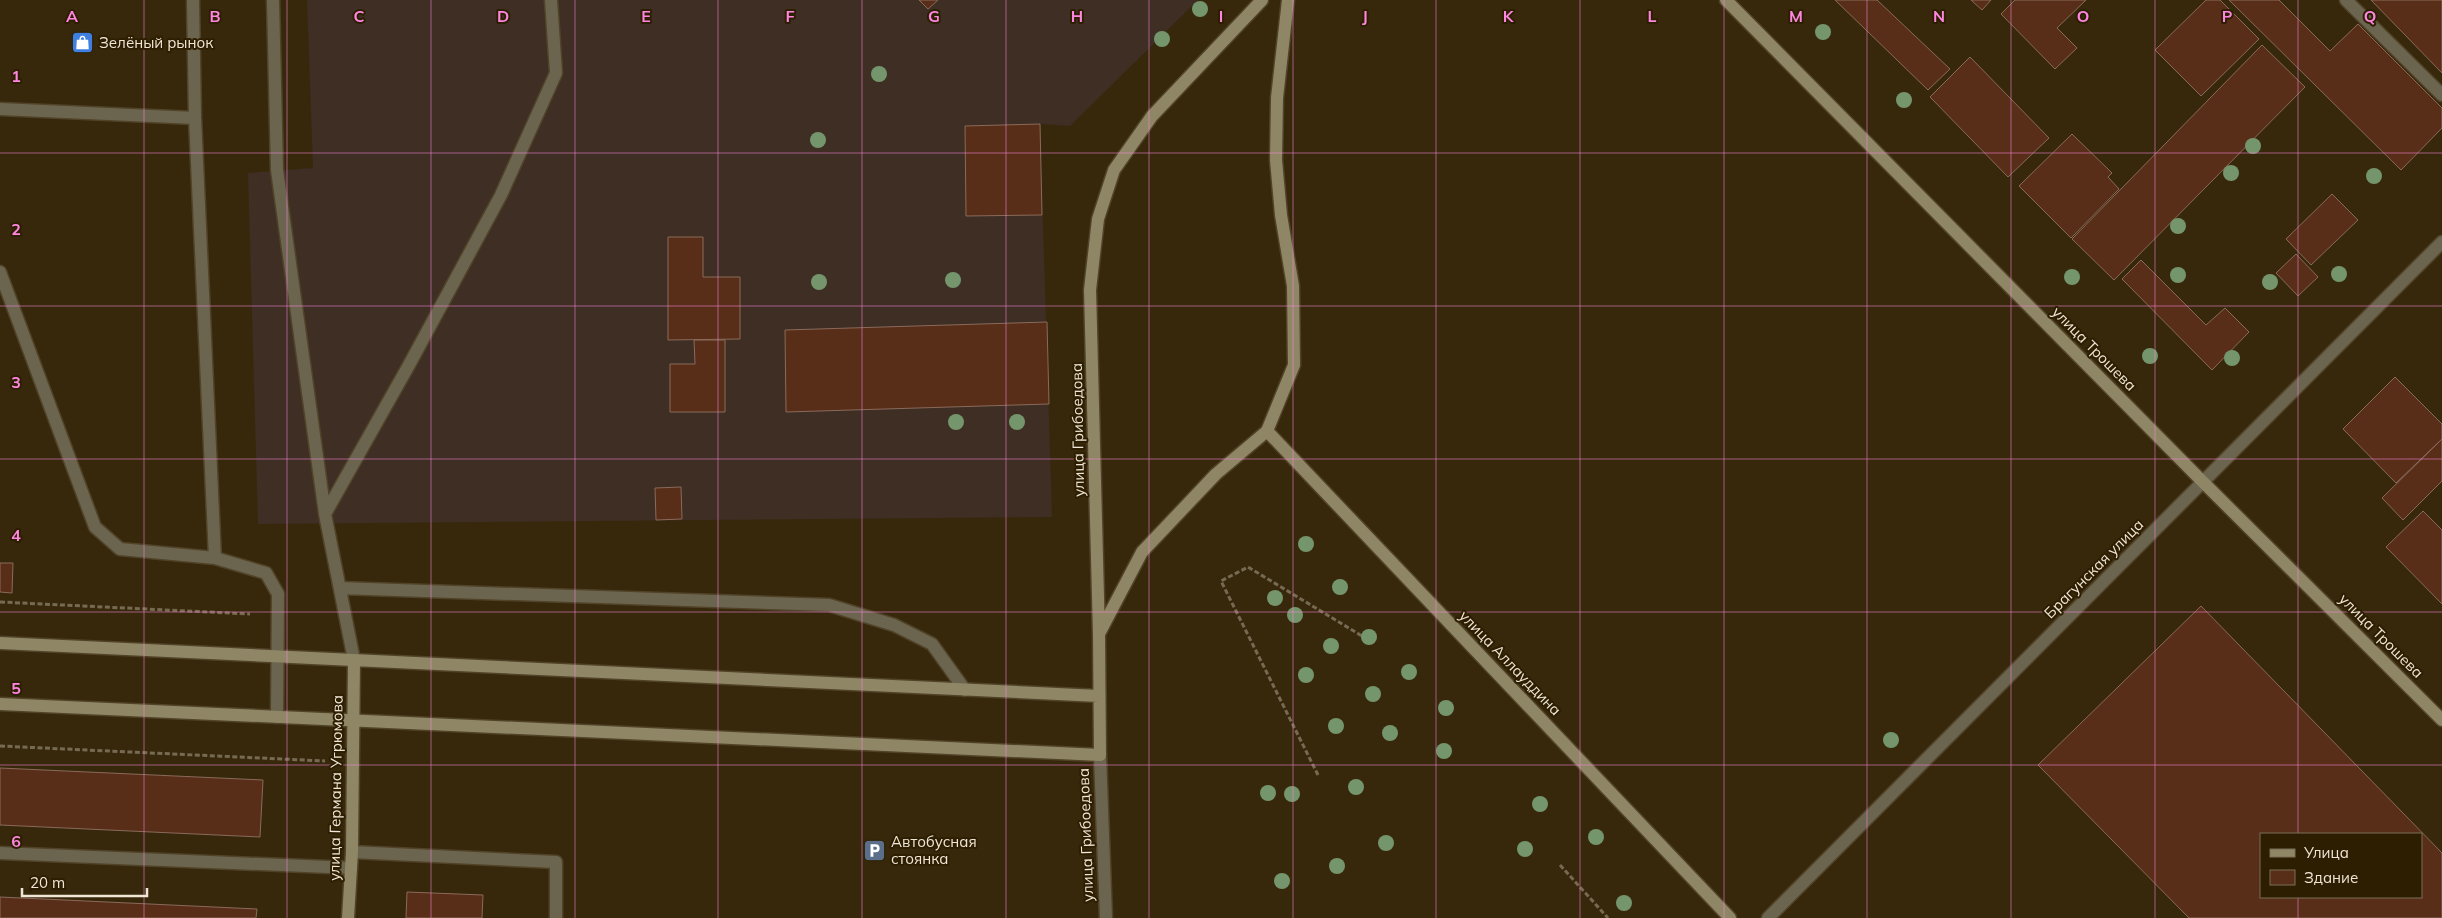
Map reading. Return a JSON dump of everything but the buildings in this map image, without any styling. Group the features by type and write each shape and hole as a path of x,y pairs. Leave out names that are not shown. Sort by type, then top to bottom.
{"street":[{"path":"193,0 195,118 215,558"},
{"path":"273,0 277,170 325,514 354,660"},
{"path":"325,514 409,365 500,195 556,73 551,0"},
{"name":"улица Грибоедова","path":"1106,918 1100,755 1099,634 1090,290 1098,219 1114,170 1152,116 1262,0"},
{"path":"1099,634 1142,552 1216,474 1267,431 1294,365 1293,286 1281,215 1276,160 1277,98 1288,0"},
{"name":"улица Трошева","path":"1726,0 2203,482 2442,720"},
{"path":"2346,0 2442,95"},
{"path":"0,109 195,118"},
{"name":"Брагунская улица","path":"1768,918 2442,242"},
{"path":"0,272 95,527 120,549 215,558 266,573 278,594 276,717"},
{"name":"улица Аллауддина","path":"1267,431 1730,918"},
{"path":"340,588 829,605 894,625 932,644 965,690"},
{"path":"0,643 1099,696"},
{"name":"улица Германа Угрюмова","path":"348,918 352,852 354,660"},
{"path":"0,704 1100,755"},
{"path":"352,852 556,862 556,918"},
{"path":"0,853 351,868"}],"path":[{"path":"1318,775 1221,581 1248,567 1362,636"},
{"path":"0,602 278,615"},
{"path":"0,746 353,762"},
{"path":"1560,865 1608,918"}],"shaded area":[{"path":"307,0 1198,0 1070,126 1040,124 1052,517 258,524 248,173 313,168"}],"place":[{"name":"Зелёный рынок","path":"83,43"},
{"name":"Автобусная стоянка","path":"875,851"}]}
